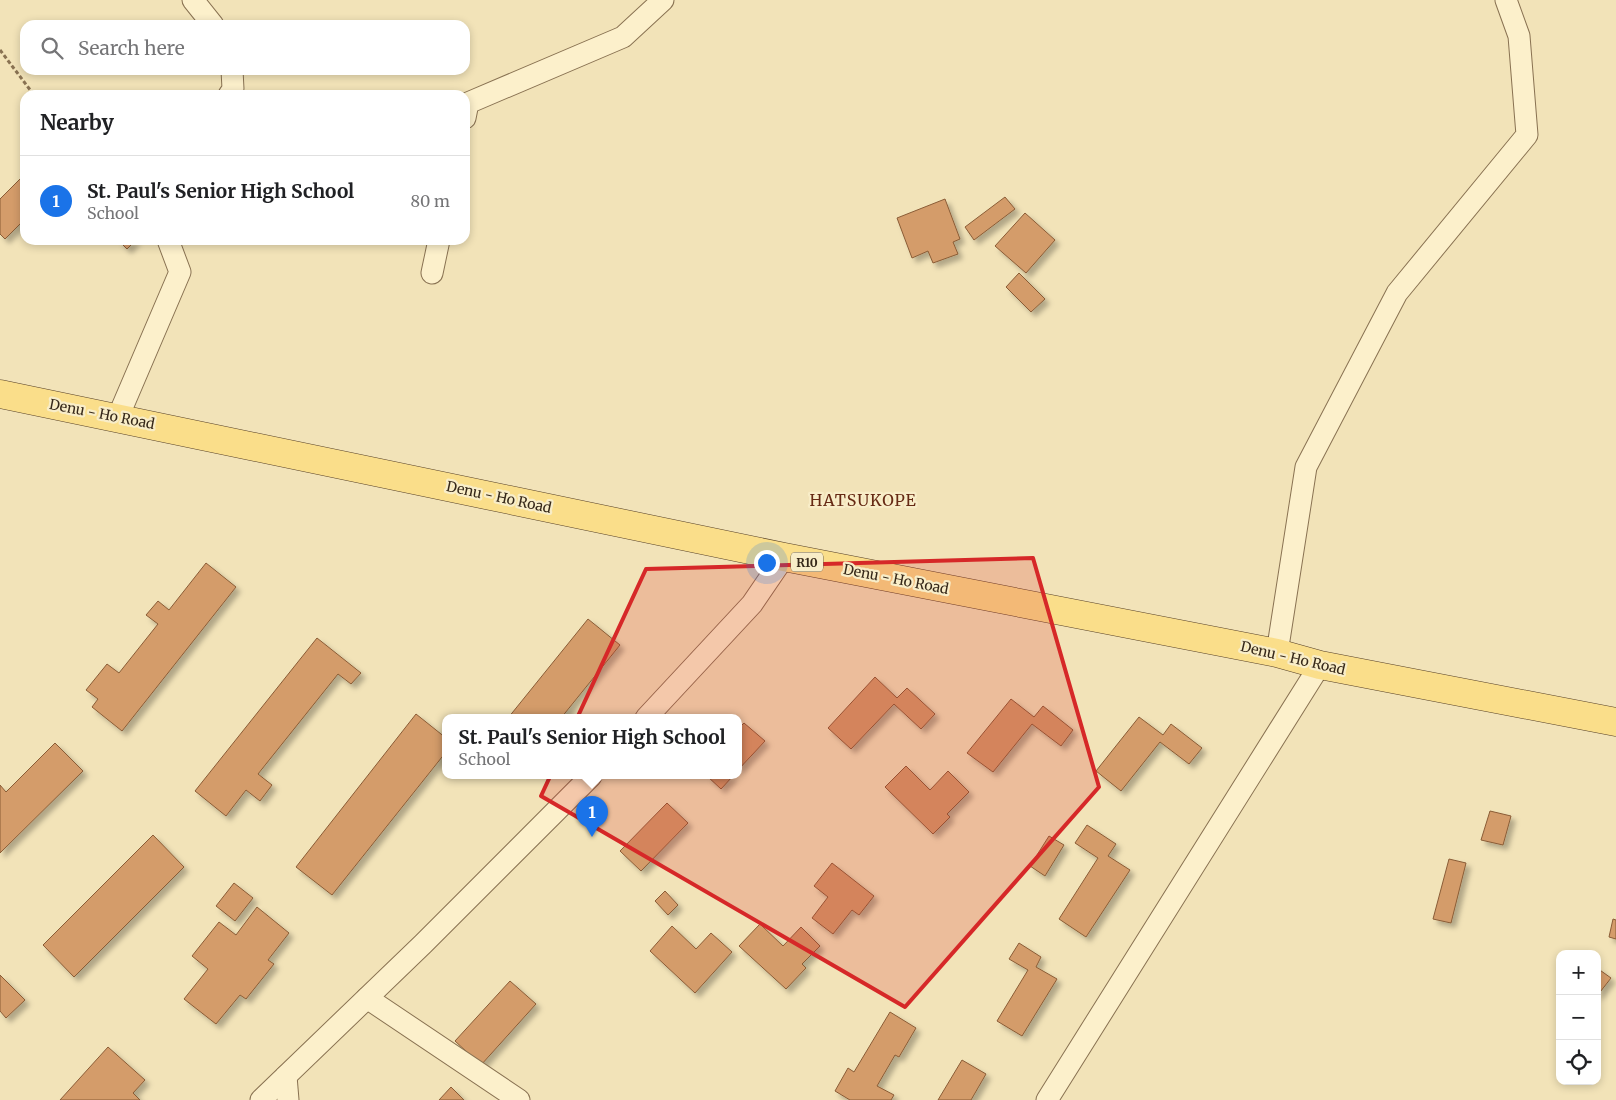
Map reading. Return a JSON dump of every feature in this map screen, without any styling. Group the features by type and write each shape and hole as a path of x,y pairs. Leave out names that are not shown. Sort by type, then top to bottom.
{"main road":[{"name":"Denu - Ho Road","path":"0,394 118,417 784,557 1277,653 1320,665 1616,722"}],"street":[{"path":"193,0 209,20"},
{"path":"470,102 624,38 663,0"},
{"path":"1277,653 1306,467 1397,293 1527,135 1519,36 1506,0"},
{"path":"232,75 232,90"},
{"path":"118,417 180,272 170,245"},
{"path":"432,273 438,245"},
{"path":"650,714 752,604 784,557"},
{"path":"1047,1100 1320,665"},
{"path":"261,1100 423,944 588,779"},
{"path":"367,998 520,1100"},
{"path":"286,1076 288,1100"}],"path":[{"path":"0,50 30,90"}],"highlighted area":[{"path":"1033,558 1099,787 905,1007 541,796 646,569"}],"building":[{"path":"20,179 20,224 5,239 0,234 0,199"},
{"path":"1005,197 1015,209 974,240 965,227"},
{"path":"945,199 960,239 953,242 958,254 933,263 928,251 912,258 897,218"},
{"path":"1025,213 1055,240 1026,273 995,246"},
{"path":"123,245 131,245 127,249"},
{"path":"1019,273 1045,299 1031,312 1006,287"},
{"path":"206,563 236,587 122,731 92,707 98,699 86,690 107,664 119,673 158,624 146,615 158,601 169,610"},
{"path":"588,619 620,645 564,714 511,714"},
{"path":"317,638 361,673 351,684 338,674 258,774 272,785 260,801 246,790 226,816 195,791"},
{"path":"875,677 897,698 907,688 935,714 921,729 894,704 851,749 828,728"},
{"path":"1011,699 1034,717 1043,706 1073,730 1061,746 1032,724 993,772 967,753"},
{"path":"416,714 442,735 442,757 332,895 296,867"},
{"path":"1139,717 1163,735 1171,724 1202,748 1189,764 1160,742 1121,791 1096,771"},
{"path":"744,723 765,741 742,766 742,725"},
{"path":"55,743 83,771 0,853 0,785 6,792"},
{"path":"906,766 930,790 948,771 969,792 947,814 950,817 933,834 885,787"},
{"path":"710,779 730,779 721,789"},
{"path":"667,803 688,823 641,871 620,851"},
{"path":"1490,811 1511,816 1503,845 1481,840"},
{"path":"1087,825 1116,844 1108,856 1130,870 1086,937 1059,919 1098,858 1075,843"},
{"path":"153,835 184,867 74,977 43,945"},
{"path":"1049,836 1064,845 1045,876 1030,866"},
{"path":"1449,859 1466,863 1451,923 1433,919"},
{"path":"832,863 874,896 859,915 852,910 833,934 812,918 828,897 814,886"},
{"path":"234,883 253,898 235,921 216,906"},
{"path":"665,891 678,905 668,915 655,901"},
{"path":"257,907 289,933 268,960 274,964 246,999 240,995 216,1024 184,999 208,969 192,956 219,922 236,935"},
{"path":"1613,919 1616,920 1616,939 1609,937"},
{"path":"760,924 783,946 801,927 820,946 802,964 806,968 786,989 739,946"},
{"path":"672,926 696,949 711,933 732,952 695,993 650,951"},
{"path":"1019,943 1041,957 1036,967 1057,979 1022,1036 997,1021 1028,970 1009,959"},
{"path":"1601,971 1611,978 1601,991"},
{"path":"0,975 25,1000 6,1018 0,1011"},
{"path":"510,981 536,1004 481,1065 455,1041"},
{"path":"890,1012 916,1028 899,1057 895,1055 877,1086 894,1095 891,1100 850,1100 835,1091 848,1068 854,1072"},
{"path":"108,1047 145,1080 133,1093 140,1100 60,1100"},
{"path":"962,1060 986,1074 971,1100 938,1100"},
{"path":"451,1087 464,1100 439,1100"}],"place":[{"name":"St. Paul's Senior High School","path":"592,837"}],"district":[{"name":"HATSUKOPE","path":"863,500"}]}
